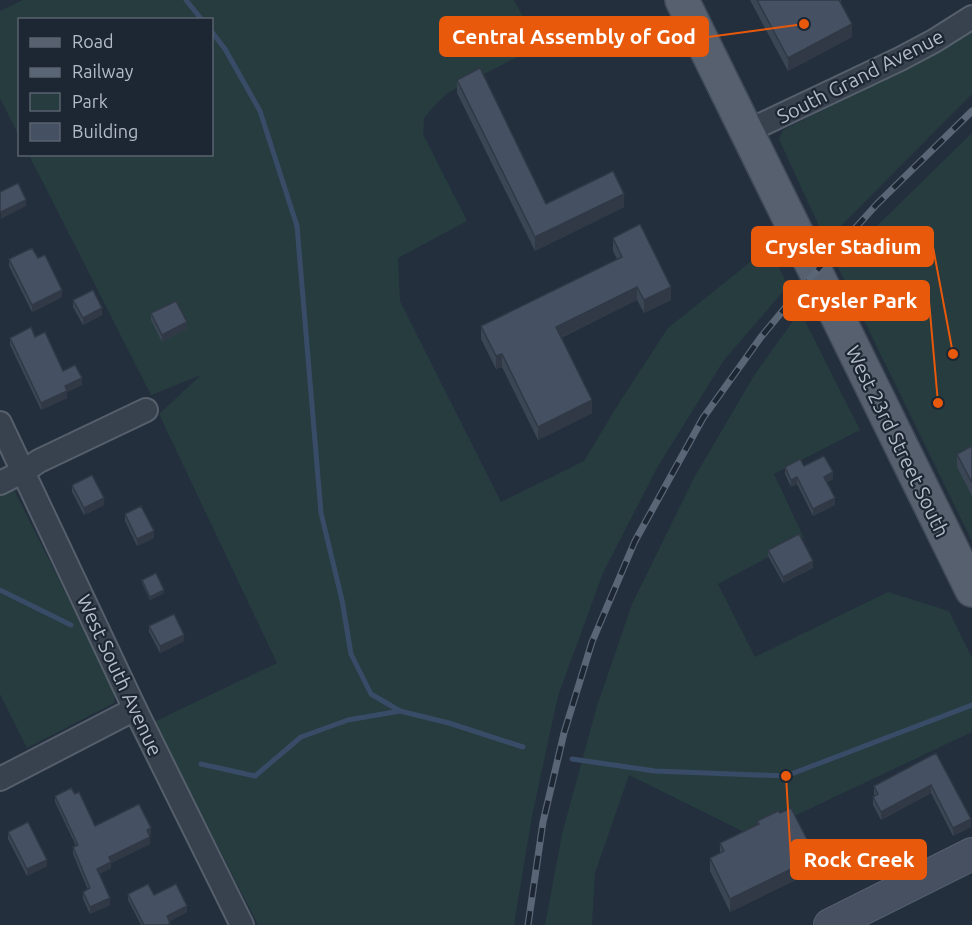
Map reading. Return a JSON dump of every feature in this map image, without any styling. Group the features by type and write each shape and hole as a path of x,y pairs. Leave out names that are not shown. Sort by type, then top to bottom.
{"main road":[{"name":"West 23rd Street South","path":"682,0 972,590"},
{"path":"830,925 972,854"},
{"path":"872,925 972,878"}],"street":[{"name":"South Grand Avenue","path":"746,132 934,41 972,17"},
{"path":"0,483 39,461 146,410"},
{"name":"West South Avenue","path":"0,423 135,709 242,925"},
{"path":"0,779 135,709"}],"green space":[{"path":"23,0 514,0 539,46 449,92 424,118 423,134 467,221 398,258 400,301 501,502 584,461 668,328 769,247 788,286 724,360 657,468 603,573 558,696 532,816 514,925 258,925 154,722 277,663 159,414 201,375 151,395 30,156 213,156 213,18 18,18 18,134 0,98 0,11"},
{"path":"972,30 972,94 826,241 779,139 783,130 936,54"},
{"path":"972,133 972,541 837,265"},
{"path":"800,311 860,430 774,474 804,538 718,584 755,657 888,592 949,611 972,658 972,732 752,836 629,775 595,873 592,925 545,925 562,834 597,706 632,604 695,476 755,374"},
{"path":"3,488 14,490 115,692 114,703 27,748 0,694 0,490"}],"building":[{"path":"757,0 839,0 852,24 788,58"},
{"path":"480,68 546,204 613,171 624,194 535,237 457,80"},
{"path":"18,183 26,200 1,212 0,192"},
{"path":"640,224 671,287 644,300 637,287 556,327 592,400 538,427 502,354 496,356 481,326 622,257 613,238"},
{"path":"32,248 38,258 45,255 62,290 32,305 9,259"},
{"path":"93,290 102,308 83,318 73,300"},
{"path":"176,301 187,322 162,335 151,313"},
{"path":"31,327 35,337 45,332 63,371 75,365 82,378 65,386 67,391 41,403 10,338"},
{"path":"972,446 972,483 957,454"},
{"path":"824,456 833,472 824,477 835,498 813,509 797,477 791,480 785,467 800,459 804,466"},
{"path":"92,475 104,498 84,508 72,485"},
{"path":"141,506 154,531 137,539 125,514"},
{"path":"799,534 813,561 783,577 768,550"},
{"path":"156,573 164,590 150,597 142,580"},
{"path":"174,614 184,635 160,646 149,626"},
{"path":"936,753 971,819 953,828 931,785 881,812 873,797 878,794 874,786"},
{"path":"71,788 75,794 79,792 95,826 139,804 151,828 147,830 150,837 109,857 111,862 97,869 110,898 90,907 83,892 90,888 73,847 78,845 55,796"},
{"path":"791,808 816,857 730,899 710,858 724,851 720,843 759,824 757,821 778,811 780,813"},
{"path":"28,822 47,860 27,869 8,832"},
{"path":"148,884 154,895 176,884 187,906 167,916 170,923 167,925 144,925 128,894"}],"waterway":[{"path":"186,0 200,18"},
{"path":"213,33 225,49 260,111 297,226 321,513 342,600 351,654 371,694 400,711 449,723 523,747"},
{"path":"0,590 71,625"},
{"path":"572,759 655,771 786,776 972,705"},
{"path":"201,764 255,776 301,737 348,720 400,711"}],"railway":[{"path":"528,925 543,822 564,733 592,642 635,541 703,418 761,337 877,204 972,111"}],"place":[{"name":"Central Assembly of God","path":"804,24"},
{"name":"Crysler Stadium","path":"953,354"},
{"name":"Crysler Park","path":"938,403"},
{"name":"Rock Creek","path":"786,776"}]}
